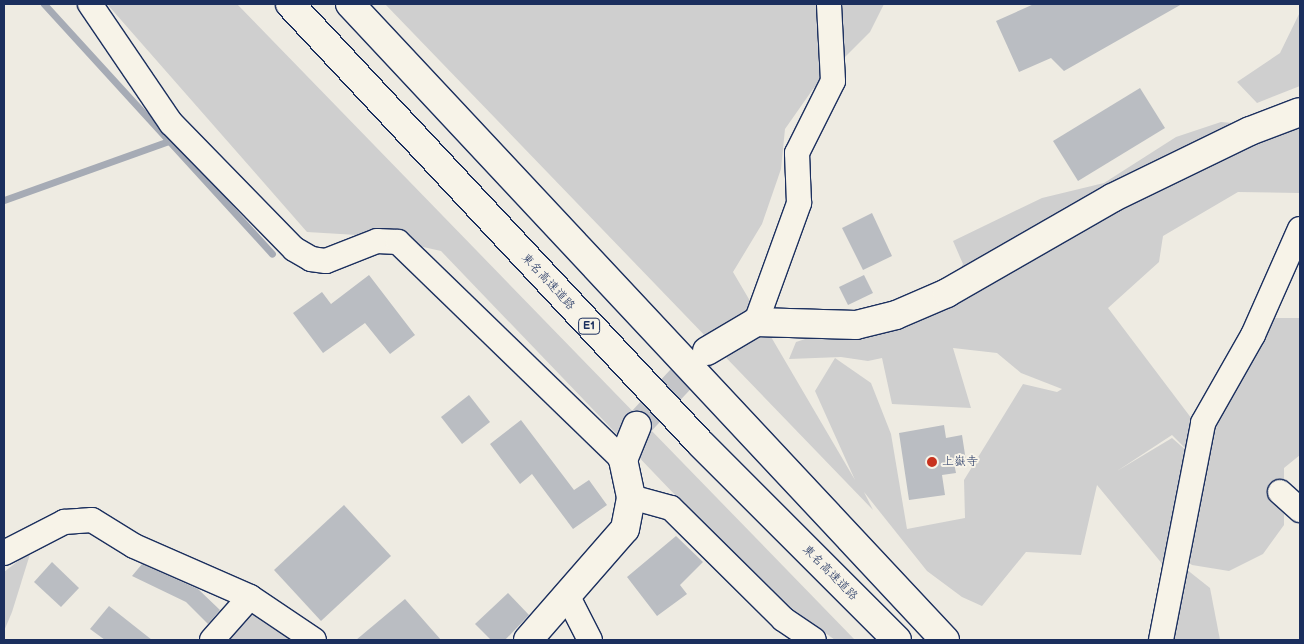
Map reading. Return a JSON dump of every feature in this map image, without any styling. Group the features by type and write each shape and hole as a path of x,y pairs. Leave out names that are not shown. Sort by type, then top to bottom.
{"main road":[{"name":"東名高速道路","path":"290,4 701,444 897,640"},
{"path":"350,4 944,640"},
{"path":"707,351 756,322 856,324 896,315 947,292 1112,198 1250,131 1300,112"},
{"path":"528,640 568,597 626,529 631,497 623,460 637,426"}],"street":[{"path":"90,4 171,123 294,249 311,259 326,261 376,240 398,242 623,460"},
{"path":"756,322 799,203 797,153 833,81 829,4"},
{"path":"1161,640 1203,423 1253,335 1300,229"},
{"path":"1280,492 1300,510"},
{"path":"631,497 671,508 783,619 814,640"},
{"path":"4,553 64,522 92,520 134,546 250,597 314,640"},
{"path":"212,640 250,597"},
{"path":"568,597 590,640"}],"shaded area":[{"path":"107,4 237,4 855,640 835,640 787,605 724,546 441,251 374,236 307,232"},
{"path":"385,4 884,4 870,32 813,89 785,129 781,169 762,224 733,272 855,480 815,391 835,358 871,383 891,434 907,529 965,518 964,480 1023,384 1057,392 1062,389 1021,373 997,353 953,348 971,408 892,404 882,358 868,361 841,357 789,359 796,342 947,293 963,264 953,241 1042,198 1104,183 1176,137 1221,122 1300,129 1299,193 1238,192 1163,236 1159,262 1108,308 1201,431 1273,318 1300,318 1300,455 1284,468 1284,525 1263,554 1229,571 1192,565 1178,555 1173,577 1097,485 1081,555 1026,552 982,606 962,597 927,571 864,492 873,510","holes":["1172,435 1196,459 1172,438 1117,471"]},
{"path":"1300,12 1300,86 1257,103 1237,82 1280,53"},
{"path":"31,551 12,612 4,631 4,572"},
{"path":"1186,569 1210,588 1220,640 1167,640"},
{"path":"250,597 320,640 212,640"}],"building":[{"path":"1034,4 1182,4 1064,71 1051,58 1019,72 996,21"},
{"path":"1140,88 1165,128 1078,181 1053,141"},
{"path":"872,213 892,256 863,270 842,228"},
{"path":"369,275 415,335 390,354 365,323 323,353 293,313 322,292 331,304"},
{"path":"864,275 873,293 848,305 839,287"},
{"path":"469,395 490,422 462,444 441,417"},
{"path":"521,420 574,490 589,480 607,505 573,529 532,474 520,484 490,444"},
{"name":"上嶽寺","path":"944,425 946,438 962,435 966,461 954,463 956,473 942,475 945,495 909,500 899,433"},
{"path":"344,505 391,556 321,621 274,570"},
{"path":"676,536 703,562 680,585 687,594 657,616 627,577"},
{"path":"52,562 79,588 61,607 34,582"},
{"path":"142,564 198,589 220,610 208,624 186,602 132,576"},
{"path":"508,593 529,615 505,640 491,640 475,624"},
{"path":"405,599 441,640 356,640"},
{"path":"109,606 152,640 105,640 90,629"}],"waterway":[{"path":"44,4 272,254"},
{"path":"4,200 169,141"}],"tunnel":[{"path":"637,426 706,352"}],"place":[{"name":"上嶽寺","path":"932,462"}]}
